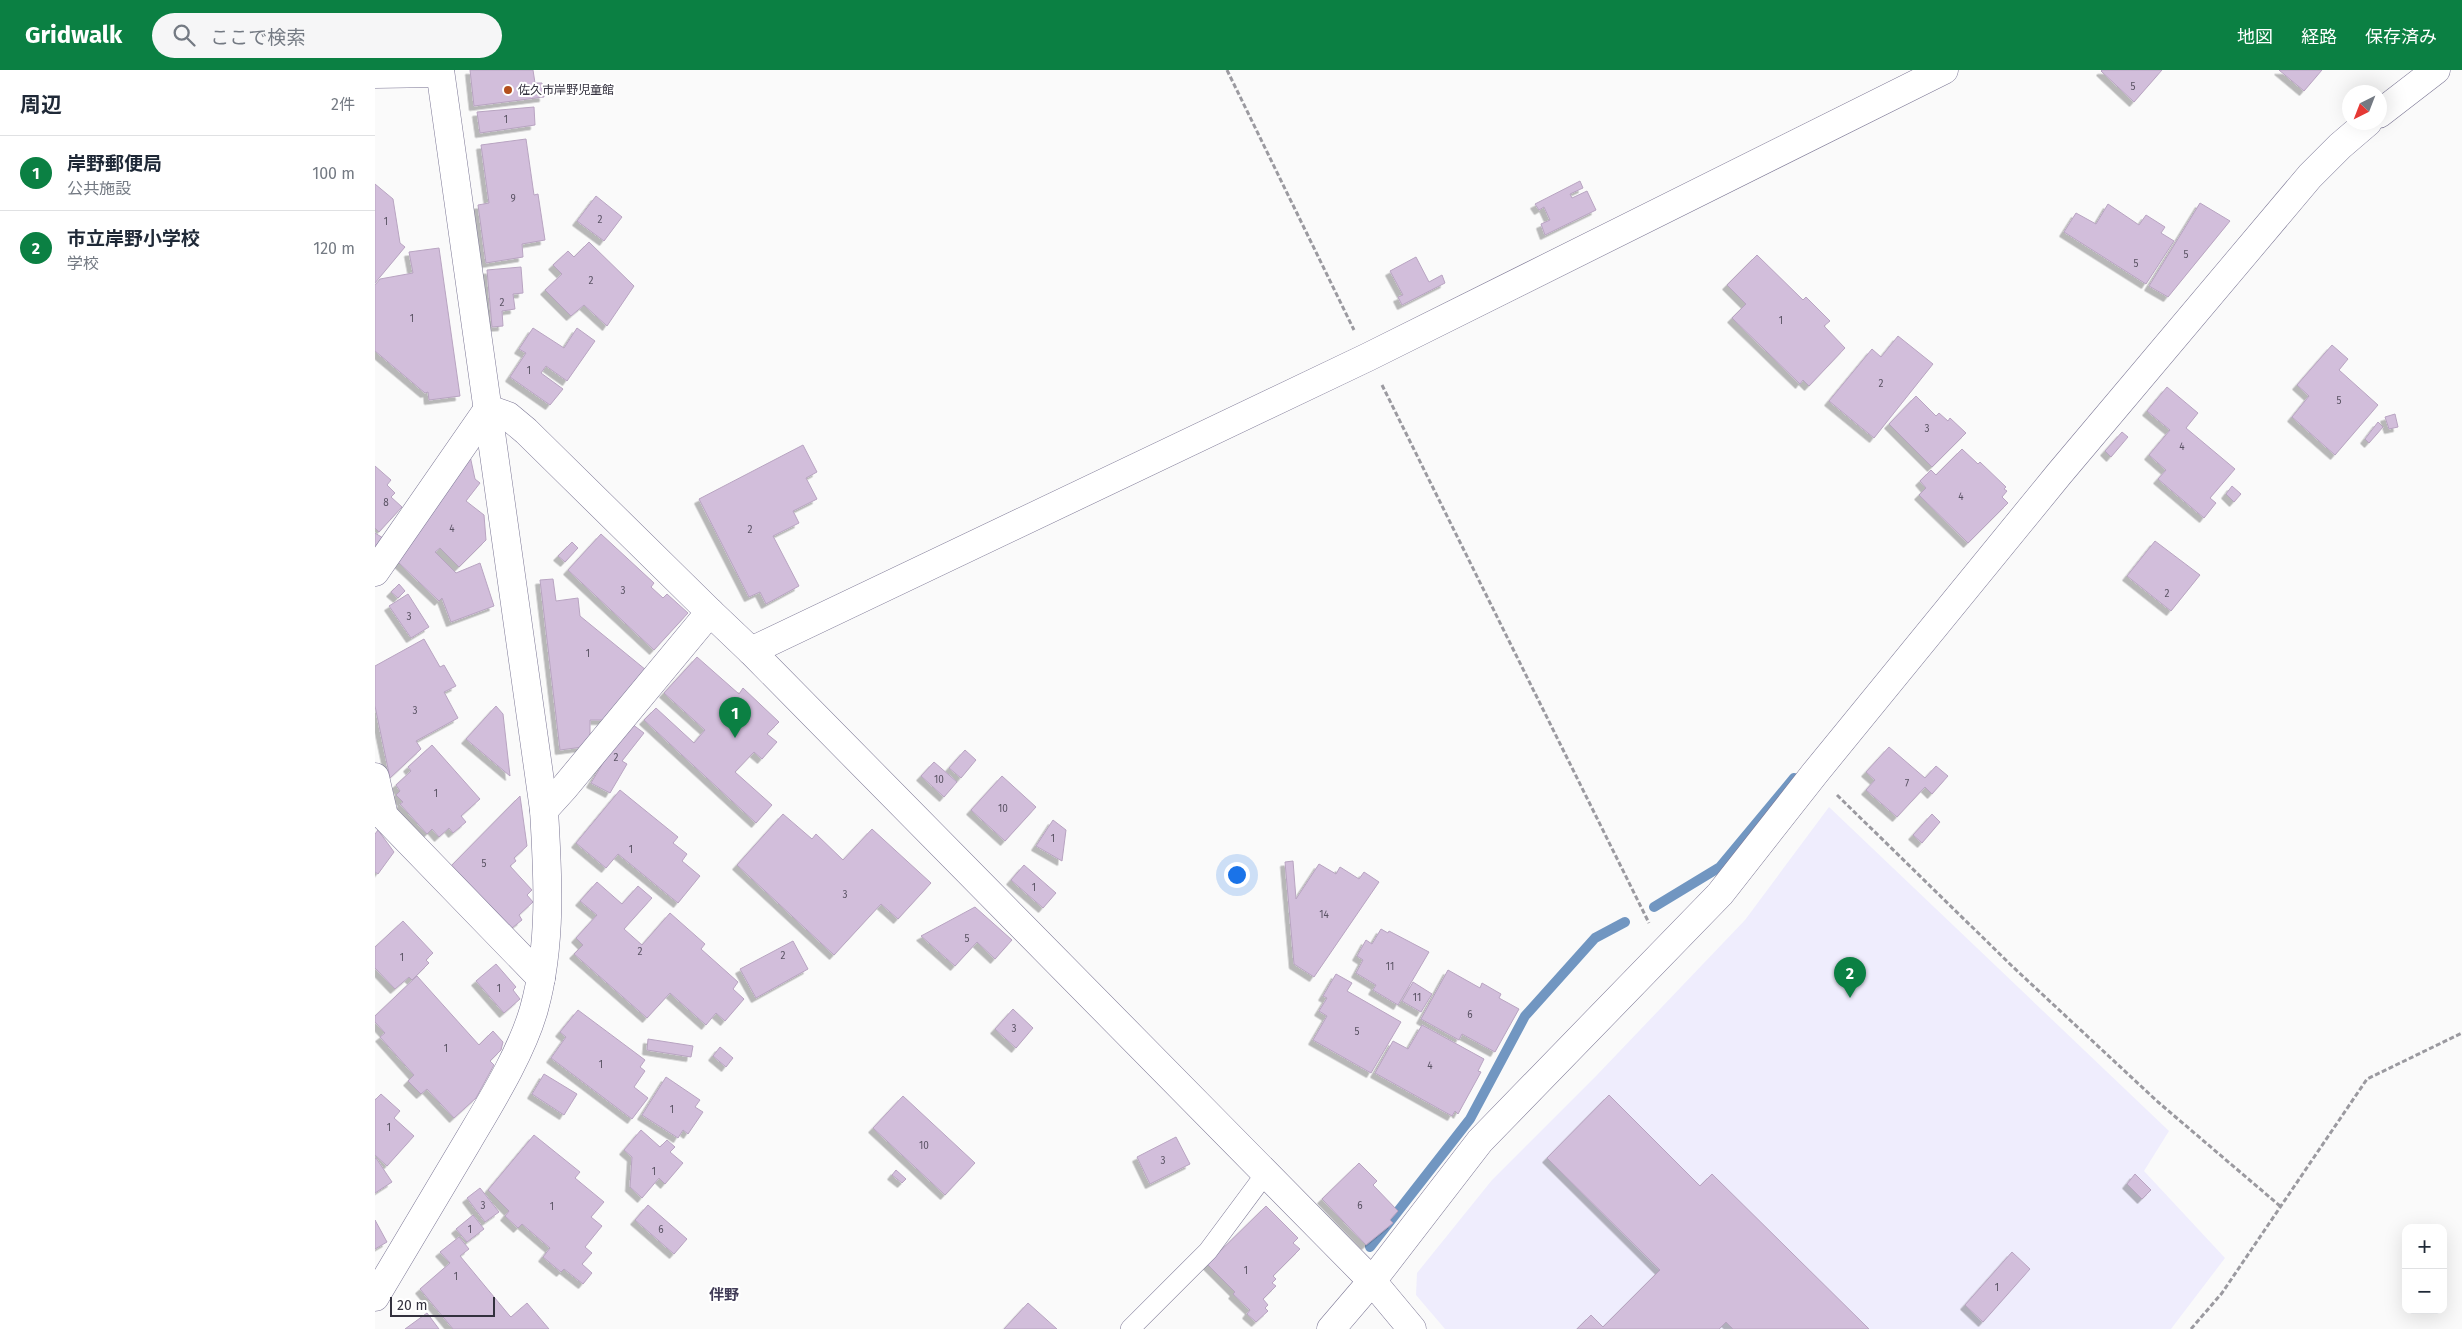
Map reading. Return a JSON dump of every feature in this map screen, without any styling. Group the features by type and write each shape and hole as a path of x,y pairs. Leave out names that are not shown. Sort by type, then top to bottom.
{"street":[{"path":"751,651 1368,357 1943,70"},
{"path":"2387,108 2436,70"},
{"path":"375,74 440,71 488,409 498,496 544,810 548,885 547,930 541,978 534,1011 495,1095 375,1297"},
{"path":"1331,1329 1372,1282 1480,1141 1720,894 1815,773 2059,474 2310,176 2359,130"},
{"path":"375,572 488,409"},
{"path":"488,409 508,416 527,431 709,612 751,651 1266,1173 1372,1282 1413,1329"},
{"path":"544,810 565,788 709,612"},
{"path":"375,777 384,816 541,978"}],"lane":[{"path":"1129,1329 1208,1251 1266,1173"}],"path":[{"path":"1227,70 1664,953"},
{"path":"1815,773 2027,981 2158,1102 2280,1206"},
{"path":"2191,1329 2222,1293 2367,1079 2462,1033"}],"shaded area":[{"path":"1829,807 2169,1131 2144,1171 2225,1258 2171,1329 1445,1329 1416,1295 1417,1273 1492,1180 1597,1075 1745,920"}],"building":[{"name":"佐久市岸野児童館","path":"470,70 533,70 535,83 542,83 544,97 474,106"},
{"path":"2102,70 2162,70 2134,102 2101,71"},
{"path":"2279,70 2322,70 2304,91"},
{"path":"534,107 535,125 480,133 477,112"},
{"path":"526,139 534,195 538,194 545,240 522,244 523,257 486,263 478,205 489,203 481,145"},
{"path":"1580,181 1583,188 1570,194 1572,198 1587,191 1596,210 1545,235 1541,224 1550,220 1544,207 1539,210 1535,204"},
{"path":"375,184 393,199 400,243 405,247 375,283"},
{"path":"596,196 622,217 604,241 577,221"},
{"path":"2200,203 2230,221 2168,297 2149,286"},
{"path":"2108,204 2139,225 2146,215 2165,227 2161,233 2174,241 2146,284 2064,232 2076,213 2096,224"},
{"path":"589,242 634,286 607,326 584,305 571,316 545,290 562,274 553,265 568,251 574,257"},
{"path":"439,248 460,396 429,400 428,392 425,393 375,351 375,285 380,279 413,273 409,252"},
{"path":"1757,255 1803,300 1806,297 1830,321 1824,326 1845,348 1809,386 1803,380 1800,384 1732,318 1746,304 1727,285"},
{"path":"1416,257 1429,282 1442,275 1445,283 1402,305 1398,297 1403,295 1390,271"},
{"path":"521,267 523,293 513,294 515,309 502,311 503,326 492,327 487,270"},
{"path":"533,328 564,348 577,328 595,341 567,381 546,366 541,373 563,389 550,405 510,377 526,353 519,349"},
{"path":"1898,336 1933,364 1874,438 1829,401 1872,349 1881,357"},
{"path":"2332,345 2348,359 2339,370 2378,405 2335,455 2292,417 2309,396 2297,385"},
{"path":"2167,387 2198,413 2186,428 2235,469 2210,498 2216,503 2204,518 2158,479 2166,470 2149,455 2170,430 2147,411"},
{"path":"1916,396 1936,416 1939,413 1948,421 1950,418 1966,433 1932,467 1889,424"},
{"path":"2395,414 2398,427 2389,429 2385,417"},
{"path":"2378,422 2383,427 2369,443 2365,439"},
{"path":"2122,432 2128,437 2111,457 2105,451"},
{"path":"803,445 817,472 806,478 817,499 793,511 799,523 773,536 799,586 766,604 760,592 749,597 699,499"},
{"path":"1962,449 1978,464 1980,462 2006,487 2004,489 2007,491 2002,497 2008,503 1968,543 1919,495 1926,488 1920,481 1931,470 1936,475"},
{"path":"469,451 475,479 480,483 466,501 484,515 486,540 459,567 440,548 435,552 456,573 480,563 494,606 451,622 442,598 439,601 398,562"},
{"path":"375,466 391,480 387,485 395,493 391,497 402,507 379,532 375,528"},
{"path":"2232,486 2241,494 2234,502 2226,494"},
{"path":"375,533 383,538 375,550"},
{"path":"601,534 654,583 651,587 663,598 667,594 688,613 654,650 568,570"},
{"path":"2155,541 2200,575 2171,611 2127,576"},
{"path":"572,542 578,548 565,562 558,556"},
{"path":"553,579 556,601 578,598 580,616 646,670 604,720 590,720 590,746 560,750 540,580"},
{"path":"399,584 405,591 398,598 391,592"},
{"path":"408,594 429,627 411,638 389,606"},
{"path":"424,639 440,667 444,665 456,686 444,692 458,718 416,741 421,749 390,778 375,706 375,666"},
{"path":"697,657 739,694 743,688 779,722 767,734 777,742 762,759 754,752 735,772 772,805 756,823 644,720 656,708 694,743 705,730 664,693"},
{"path":"496,706 503,714 510,776 466,739"},
{"path":"632,724 644,733 622,761 627,764 610,793 591,783 609,753"},
{"path":"432,745 480,799 461,816 466,822 453,833 449,828 439,837 432,829 427,834 400,804 403,802 396,795 400,791 396,785 411,771 408,767"},
{"path":"1889,747 1925,778 1936,766 1948,776 1932,794 1925,787 1897,817 1866,790 1875,780 1866,772"},
{"path":"965,750 976,760 961,778 949,768"},
{"path":"934,762 957,782 944,797 921,776"},
{"path":"1002,776 1036,807 1005,841 971,810"},
{"path":"620,790 678,837 673,843 687,854 682,861 700,876 678,903 618,854 606,868 576,843"},
{"path":"520,796 527,846 514,858 516,861 510,866 532,890 527,895 533,902 519,915 522,920 507,932 451,866"},
{"path":"783,814 812,839 816,834 843,860 872,829 931,883 898,919 881,904 834,955 737,865"},
{"path":"1932,814 1940,822 1922,843 1913,835"},
{"path":"1053,820 1066,830 1062,861 1036,846"},
{"path":"378,830 394,852 378,874 375,872 375,834"},
{"path":"1293,861 1296,899 1319,864 1336,874 1340,867 1359,879 1364,872 1379,882 1314,977 1294,964 1285,862"},
{"path":"1024,865 1056,893 1043,908 1011,880"},
{"path":"597,882 622,904 638,886 652,898 624,929 642,945 670,913 705,944 701,949 738,982 733,989 744,999 725,1021 716,1013 706,1025 670,993 647,1018 574,954 583,945 576,938 597,915 580,901"},
{"path":"975,907 1012,940 995,959 977,942 955,966 921,936"},
{"path":"403,921 433,953 426,960 429,963 412,980 409,977 395,989 375,968 375,947"},
{"path":"1381,929 1388,933 1389,931 1429,952 1398,1005 1373,990 1376,985 1356,973 1363,960 1357,956 1366,940 1372,944"},
{"path":"793,941 808,969 756,998 740,969"},
{"path":"496,964 516,987 513,990 520,999 504,1013 476,981"},
{"path":"1448,970 1480,988 1482,983 1501,994 1499,998 1519,1009 1495,1052 1462,1034 1459,1040 1421,1019"},
{"path":"1336,974 1352,983 1347,991 1401,1022 1371,1073 1313,1040 1327,1016 1319,1011 1327,998 1323,996"},
{"path":"417,976 479,1045 493,1031 503,1042 501,1050 490,1061 494,1065 476,1098 454,1118 427,1089 421,1094 408,1081 414,1075 380,1037 385,1033 375,1022 375,1016"},
{"path":"1413,982 1432,994 1421,1012 1402,1001"},
{"path":"1013,1009 1033,1028 1016,1048 995,1029"},
{"path":"578,1010 645,1060 640,1067 645,1071 634,1087 648,1098 632,1119 551,1058 566,1037 560,1032"},
{"path":"1422,1025 1484,1059 1478,1071 1481,1072 1458,1114 1455,1111 1452,1116 1375,1073 1393,1041 1408,1049"},
{"path":"648,1039 693,1046 691,1057 647,1050"},
{"path":"720,1047 733,1058 726,1067 713,1056"},
{"path":"544,1074 577,1094 564,1115 532,1094"},
{"path":"666,1077 700,1100 695,1107 703,1112 688,1134 683,1130 678,1138 642,1115"},
{"path":"381,1094 400,1111 394,1118 414,1136 387,1166 375,1155 375,1100"},
{"path":"1609,1095 1700,1186 1712,1174 1869,1329 1733,1329 1726,1322 1719,1329 1577,1329 1591,1315 1603,1327 1660,1270 1547,1158"},
{"path":"903,1096 975,1163 945,1195 873,1128"},
{"path":"641,1130 660,1147 667,1140 675,1147 670,1152 683,1163 665,1184 659,1178 642,1198 630,1187 632,1157 624,1150"},
{"path":"534,1135 580,1172 575,1178 604,1202 591,1217 602,1226 585,1247 592,1253 582,1264 592,1273 583,1284 564,1269 561,1272 543,1257 550,1248 522,1224 518,1228 505,1216 509,1211 488,1190"},
{"path":"1176,1137 1190,1164 1150,1184 1137,1157"},
{"path":"375,1159 392,1182 375,1193"},
{"path":"1359,1163 1377,1181 1373,1185 1398,1211 1390,1220 1393,1223 1366,1245 1322,1199"},
{"path":"896,1170 906,1179 902,1183 892,1175"},
{"path":"2135,1174 2151,1190 2142,1199 2127,1184"},
{"path":"480,1188 499,1212 485,1222 467,1198"},
{"path":"648,1205 687,1239 674,1254 635,1220"},
{"path":"1266,1206 1298,1238 1293,1243 1300,1249 1273,1276 1276,1279 1272,1283 1276,1286 1263,1299 1268,1305 1265,1308 1268,1311 1256,1322 1247,1314 1250,1310 1233,1294 1235,1292 1207,1264"},
{"path":"473,1215 484,1229 467,1242 456,1229"},
{"path":"375,1220 387,1242 375,1249"},
{"path":"459,1237 469,1249 460,1256 509,1315 511,1317 527,1303 549,1329 453,1329 420,1289 450,1263 440,1252"},
{"path":"2012,1252 2030,1269 1983,1322 1965,1305"},
{"path":"1028,1303 1057,1329 1004,1329"},
{"path":"427,1313 439,1329 405,1329"}],"waterway":[{"path":"1654,907 1720,867 1794,778"},
{"path":"1370,1247 1470,1119 1525,1016 1595,938 1625,922"}],"place":[{"name":"佐久市岸野児童館","path":"508,90"},
{"name":"岸野郵便局","path":"735,738"},
{"name":"市立岸野小学校","path":"1850,998"}],"district":[{"name":"伴野","path":"724,1295"}]}
